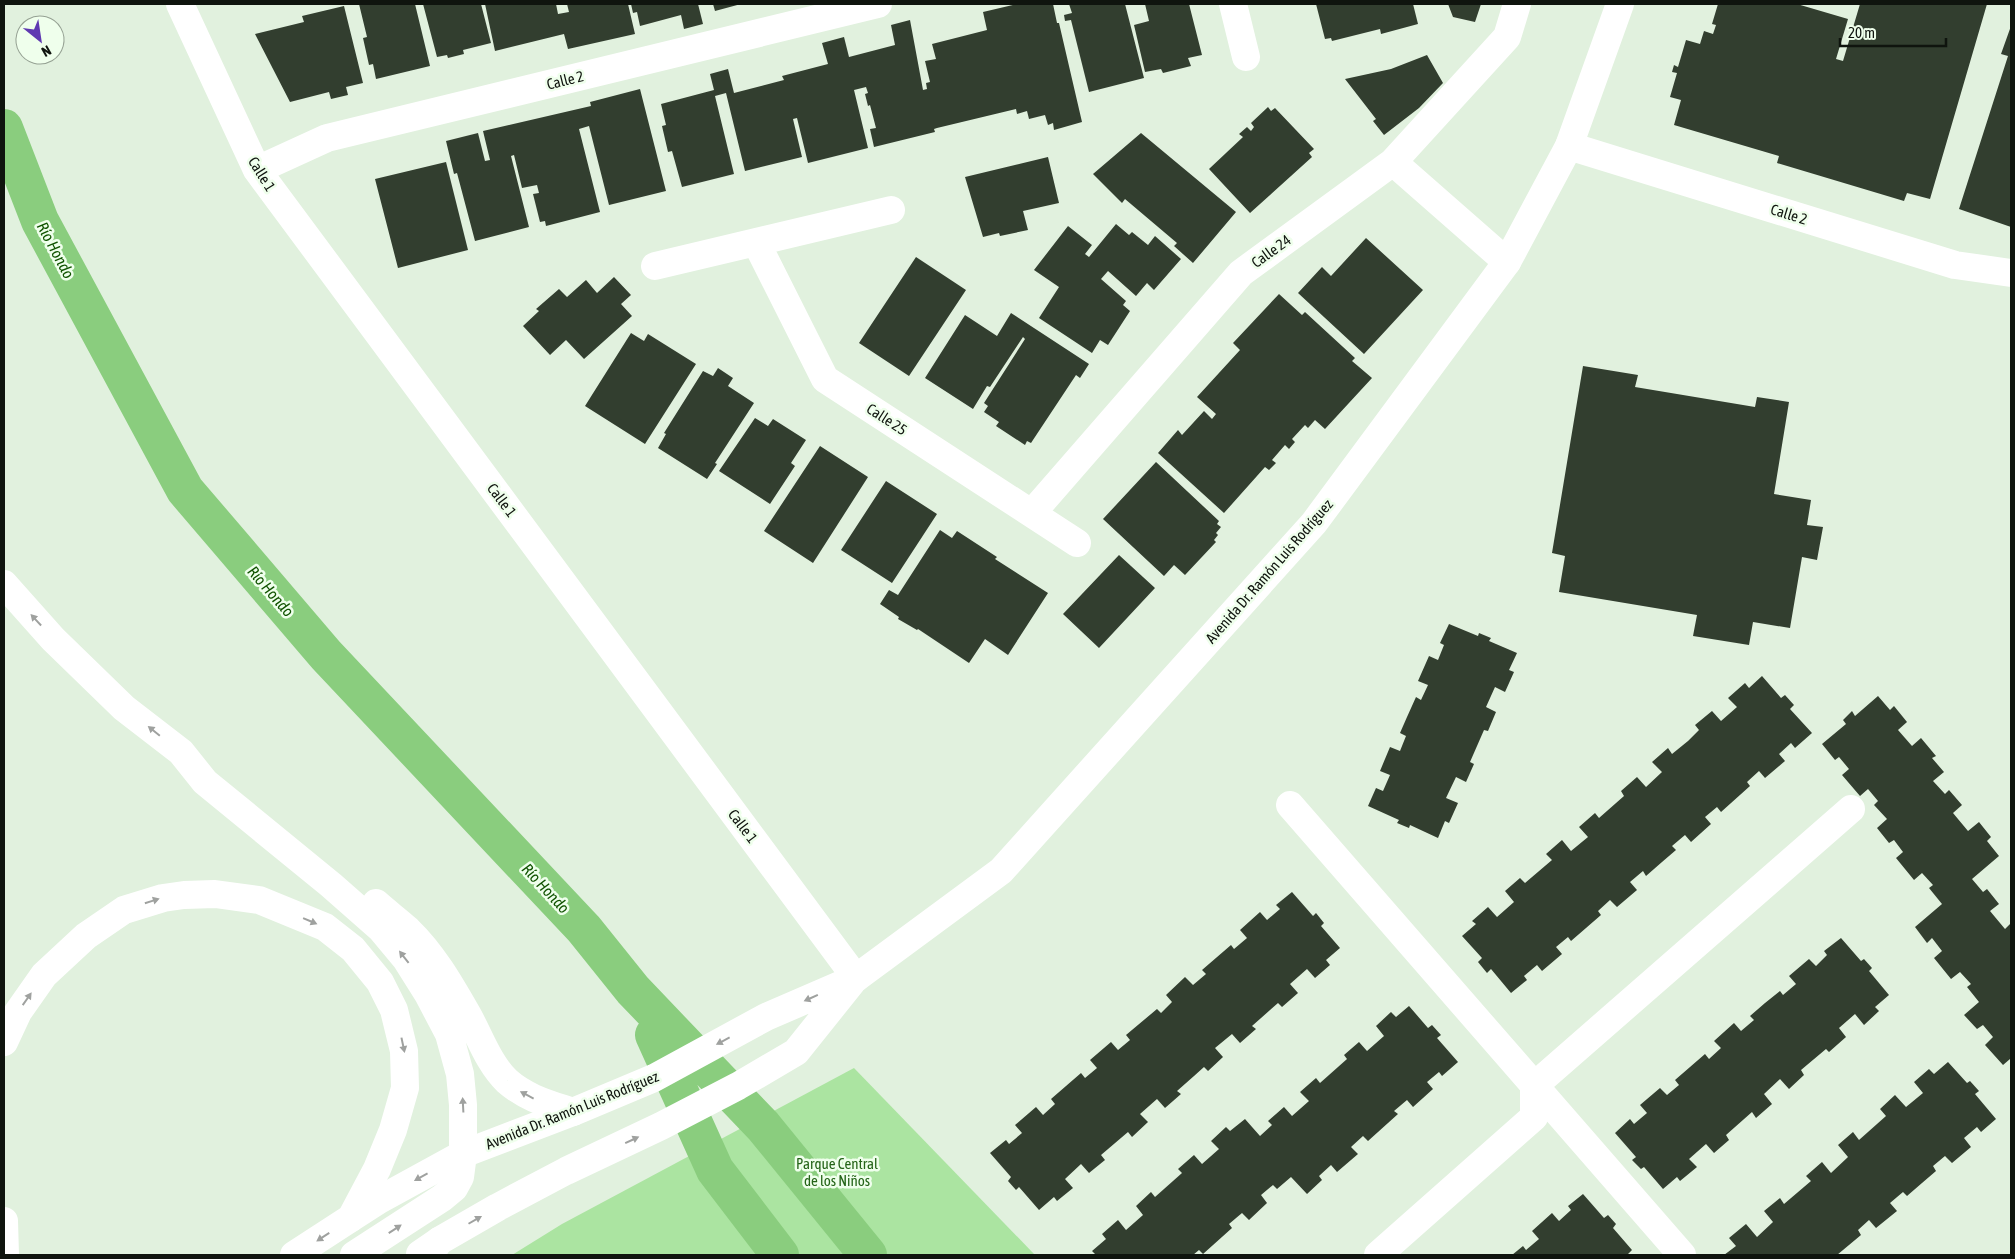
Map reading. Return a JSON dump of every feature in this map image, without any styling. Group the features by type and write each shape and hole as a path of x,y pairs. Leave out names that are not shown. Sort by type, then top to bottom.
{"main road":[{"name":"Calle 1","path":"180,4 257,170 856,978"},
{"name":"Calle 2","path":"257,170 327,138 878,4"},
{"path":"1233,4 1246,57"},
{"name":"Calle 24","path":"1032,513 1240,273 1393,162 1507,37 1517,4"},
{"name":"Avenida Dr. Ramón Luis Rodríguez","path":"294,1255 379,1200 464,1154 654,1078 766,1017 856,978 1001,871 1314,524 1507,262 1569,146 1620,4"},
{"name":"Calle 2","path":"1569,146 1955,265 2011,273"},
{"path":"1393,162 1507,262"},
{"path":"655,266 891,210"},
{"name":"Calle 25","path":"756,242 825,379 1077,543"},
{"path":"4,584 53,639 124,708 181,752 212,768 409,931 438,969 466,1012 491,1058 505,1079 533,1098 573,1112"},
{"path":"181,752 205,782 331,885 381,929 406,959 428,994 449,1034 460,1074 463,1105 464,1154 460,1177 454,1188 442,1198 354,1255"},
{"path":"1290,806 1682,1255"},
{"path":"1378,1255 1534,1117 1534,1086 1851,809"},
{"path":"4,1042 18,1012 44,975 86,936 124,910 163,898 215,894 259,900 325,927 353,949 380,982 394,1010 404,1051 405,1088 394,1130 377,1169 351,1218"},
{"name":"Avenida Dr. Ramón Luis Rodríguez","path":"429,1251 515,1198 738,1086 796,1052 856,978"},
{"path":"4,1221 6,1255"}],"green space":[{"name":"Parque Central de los Niños","path":"854,1068 1035,1255 512,1255 562,1224"}],"building":[{"path":"359,4 415,4 430,66 376,79 373,64 369,65 363,38 367,37"},
{"path":"423,4 481,4 491,43 463,50 464,54 448,58 447,55 437,57"},
{"path":"485,4 556,4 558,14 569,12 567,4 628,4 635,34 568,49 564,34 495,51"},
{"path":"631,4 698,4 703,24 684,29 681,15 640,26 637,12 633,13"},
{"path":"713,4 741,4 715,11"},
{"path":"1017,4 1053,4 1082,122 1054,130 1053,123 1048,125 1045,115 1029,119 1027,111 1017,114 1016,109 937,128 934,129 935,132 874,147 870,129 876,128 865,94 868,93 866,87 854,90 868,148 808,163 797,118 793,119 802,157 745,171 726,93 715,96 734,174 682,187 672,151 668,152 662,126 666,125 661,104 714,90 710,74 728,69 734,93 784,80 782,76 828,64 822,43 844,37 849,57 895,45 891,25 910,20 923,90 927,89 926,83 930,82 925,61 936,59 932,44 987,30 983,12"},
{"path":"1069,4 1125,4 1144,78 1089,92 1071,20 1065,21 1064,15 1072,13"},
{"path":"1145,4 1189,4 1202,55 1188,58 1191,66 1163,73 1161,69 1145,72 1134,25 1149,21"},
{"path":"1316,4 1413,4 1418,24 1381,34 1380,29 1332,41 1331,38 1325,39"},
{"path":"1448,4 1481,4 1475,22 1453,17"},
{"path":"1718,4 1797,4 1848,19 1836,59 1843,61 1860,4 1987,4 1930,199 1907,193 1904,201 1777,163 1779,156 1674,125 1681,100 1670,97 1677,73 1672,72 1674,65 1678,67 1686,40 1700,44 1704,31 1713,34 1716,25 1712,24"},
{"path":"344,6 363,83 346,87 348,95 331,99 329,92 290,102 255,34 304,22 302,16"},
{"path":"2011,26 2011,227 1959,209 2008,56 2001,54"},
{"path":"1427,55 1443,83 1419,108 1384,135 1373,121 1376,119 1345,79 1391,69"},
{"path":"640,89 666,191 609,205 589,126 579,129 600,212 546,226 545,221 540,222 533,194 539,193 537,185 522,188 514,155 511,156 529,227 475,241 457,173 454,174 446,141 478,133 485,161 490,160 483,131 591,106 590,102"},
{"path":"1268,107 1271,111 1275,108 1314,149 1309,153 1312,157 1250,213 1209,169 1243,137 1239,134 1247,127 1251,131 1254,127 1251,123"},
{"path":"1141,133 1236,212 1193,263 1174,246 1177,243 1125,199 1122,203 1093,174"},
{"path":"1048,157 1059,203 1023,211 1028,230 1000,236 999,233 983,237 965,177"},
{"path":"446,162 468,250 398,268 375,179"},
{"path":"1116,224 1129,235 1132,232 1148,245 1155,236 1181,259 1154,290 1147,283 1136,296 1108,271 1101,279 1126,301 1123,305 1130,311 1108,345 1100,340 1092,353 1039,318 1059,287 1034,270 1068,226 1092,245 1085,254 1089,257"},
{"path":"1366,238 1423,290 1364,354 1298,293 1322,267 1331,276"},
{"path":"916,257 966,290 909,376 859,343"},
{"path":"614,277 631,295 621,304 632,316 584,359 566,340 550,355 523,326 539,311 536,309 559,289 567,297 586,280 597,293"},
{"path":"1279,294 1302,315 1305,312 1355,358 1352,361 1372,378 1325,429 1315,420 1308,428 1305,425 1292,439 1295,442 1289,449 1285,445 1272,460 1276,463 1269,470 1265,467 1224,513 1158,453 1178,430 1182,435 1204,411 1212,419 1216,414 1197,397 1240,350 1233,343"},
{"path":"1011,313 1089,364 1080,378 1076,375 1031,443 1027,441 1025,445 996,426 999,422 984,412 988,406 984,403 1025,339 1023,337 990,387 987,386 973,409 925,378 965,315 997,336"},
{"path":"631,333 644,341 648,334 696,364 645,444 585,406"},
{"path":"1583,366 1638,375 1635,387 1755,407 1757,397 1789,402 1774,494 1811,500 1807,525 1823,527 1817,560 1802,557 1790,628 1753,622 1749,645 1693,636 1697,615 1559,592 1565,556 1552,553"},
{"path":"718,368 733,378 728,386 754,403 715,463 717,464 707,479 658,448 666,434 664,433 703,371 713,376"},
{"path":"755,418 768,426 773,419 806,440 791,463 795,466 770,504 719,471"},
{"path":"820,446 868,477 813,563 764,531"},
{"path":"1156,462 1219,521 1217,524 1221,527 1216,533 1218,535 1214,540 1216,542 1185,575 1174,565 1164,576 1103,519"},
{"path":"886,481 937,514 892,583 841,550"},
{"path":"940,530 952,538 957,531 997,557 995,559 1048,593 1008,655 985,639 969,663 918,629 898,619 899,617 880,604 889,590 898,595"},
{"path":"1119,555 1155,588 1099,648 1063,614"},
{"path":"1449,624 1478,636 1479,633 1491,638 1489,641 1517,653 1509,670 1514,672 1505,692 1495,687 1486,707 1496,712 1488,731 1484,730 1470,762 1474,764 1466,782 1456,777 1446,798 1458,803 1449,823 1445,821 1438,838 1410,825 1409,828 1397,823 1399,820 1368,806 1376,788 1383,791 1390,775 1380,771 1390,747 1400,751 1406,736 1400,733 1416,697 1421,700 1428,685 1418,681 1429,656 1438,660 1444,645 1440,643"},
{"path":"1762,676 1781,698 1785,695 1794,705 1790,709 1812,733 1795,748 1791,743 1779,754 1785,761 1765,778 1759,771 1747,782 1750,786 1721,812 1717,807 1705,817 1711,824 1691,842 1685,835 1672,846 1676,850 1646,876 1643,871 1630,882 1637,890 1617,907 1610,900 1598,911 1601,915 1571,941 1568,937 1556,947 1562,954 1542,971 1537,965 1524,976 1527,980 1511,993 1491,969 1487,973 1478,962 1482,958 1462,936 1476,924 1472,921 1488,907 1497,917 1514,902 1505,891 1520,878 1525,883 1552,860 1546,854 1562,840 1571,851 1588,837 1579,827 1595,813 1599,818 1624,796 1621,791 1637,777 1646,787 1662,772 1652,762 1668,748 1672,754 1688,741 1699,730 1695,725 1712,711 1721,721 1737,707 1728,698 1745,683 1749,688"},
{"path":"1878,696 1890,710 1894,706 1907,722 1898,730 1912,746 1921,738 1936,756 1932,758 1944,772 1933,781 1945,794 1949,790 1962,805 1953,813 1968,831 1979,822 1991,837 1987,841 1999,856 1972,879 1983,892 1987,889 1999,904 1990,911 2005,929 2011,923 2011,1060 2003,1065 1985,1045 1993,1037 1983,1025 1977,1029 1964,1015 1979,1002 1967,987 1971,984 1960,972 1951,979 1934,958 1942,951 1932,938 1927,943 1915,927 1942,904 1929,888 1933,885 1922,873 1914,880 1896,858 1903,852 1894,840 1889,843 1877,828 1887,819 1874,805 1878,801 1868,789 1860,796 1842,775 1849,769 1839,757 1835,760 1822,744 1846,724 1843,720 1852,711 1855,716"},
{"path":"1292,892 1313,916 1316,913 1324,923 1321,926 1340,948 1326,960 1330,965 1315,978 1307,969 1290,984 1298,993 1282,1007 1278,1003 1252,1026 1256,1029 1240,1043 1232,1034 1215,1048 1223,1057 1208,1071 1204,1067 1177,1091 1181,1094 1165,1108 1157,1099 1140,1114 1148,1122 1132,1137 1128,1132 1101,1155 1105,1160 1089,1173 1081,1164 1065,1179 1073,1188 1057,1201 1054,1197 1039,1210 1019,1187 1016,1190 1008,1181 1011,1177 990,1153 1006,1140 1009,1144 1022,1133 1015,1125 1036,1107 1043,1115 1055,1104 1051,1099 1081,1073 1085,1078 1097,1068 1090,1060 1111,1042 1118,1050 1130,1040 1126,1035 1157,1009 1161,1013 1172,1002 1166,995 1185,977 1193,985 1206,974 1202,970 1231,945 1234,949 1247,938 1240,930 1260,912 1267,920 1280,909 1276,905"},
{"path":"1841,938 1861,961 1864,959 1872,968 1869,971 1889,995 1875,1007 1879,1011 1864,1025 1855,1014 1839,1028 1846,1037 1829,1052 1826,1049 1801,1070 1804,1075 1789,1089 1780,1079 1764,1094 1772,1104 1756,1118 1752,1112 1726,1135 1729,1140 1714,1153 1706,1144 1689,1159 1697,1167 1680,1181 1677,1177 1663,1189 1644,1167 1641,1169 1632,1160 1636,1157 1615,1133 1630,1119 1634,1124 1647,1113 1640,1105 1660,1088 1667,1095 1679,1085 1675,1080 1705,1054 1709,1059 1721,1048 1714,1041 1734,1023 1741,1031 1754,1020 1750,1016 1765,1003 1780,991 1783,995 1796,984 1789,976 1809,959 1816,966 1827,955 1824,951"},
{"path":"1409,1006 1428,1028 1432,1025 1441,1035 1437,1038 1458,1062 1442,1076 1439,1072 1427,1082 1433,1089 1413,1107 1407,1100 1394,1111 1398,1114 1368,1141 1363,1136 1351,1147 1358,1154 1337,1172 1331,1165 1319,1176 1322,1180 1307,1194 1291,1177 1277,1189 1273,1185 1261,1195 1267,1203 1249,1220 1242,1213 1229,1224 1232,1228 1203,1254 1199,1250 1193,1255 1096,1255 1092,1251 1106,1239 1102,1234 1118,1220 1126,1230 1143,1215 1136,1206 1151,1192 1155,1197 1182,1173 1178,1169 1194,1155 1202,1164 1219,1149 1211,1141 1226,1127 1230,1131 1245,1119 1260,1136 1272,1125 1268,1121 1284,1107 1292,1116 1309,1101 1300,1092 1316,1078 1320,1083 1347,1059 1344,1055 1359,1042 1367,1051 1384,1036 1376,1026 1391,1012 1396,1017"},
{"path":"1948,1062 1967,1083 1970,1081 1979,1091 1975,1094 1996,1119 1981,1132 1977,1127 1964,1138 1971,1147 1952,1163 1945,1156 1933,1166 1936,1171 1907,1196 1903,1192 1890,1203 1897,1211 1876,1228 1869,1220 1858,1230 1861,1235 1837,1255 1724,1255 1736,1246 1729,1238 1746,1224 1757,1237 1773,1222 1764,1211 1780,1198 1784,1204 1811,1181 1806,1176 1822,1162 1831,1173 1848,1157 1838,1145 1853,1132 1859,1140 1886,1116 1880,1109 1895,1095 1906,1107 1923,1093 1914,1082 1929,1069 1934,1074"},
{"path":"1583,1194 1604,1218 1608,1215 1616,1224 1613,1228 1632,1250 1627,1255 1512,1255 1523,1246 1526,1250 1539,1239 1532,1231 1552,1213 1559,1221 1571,1210 1568,1206"}],"waterway":[{"name":"Río Hondo","path":"4,128 40,221 185,490 326,655 584,929 633,990 763,1126 868,1255"},
{"name":"Río Hondo","path":"654,1035 715,1170 780,1255"}]}
